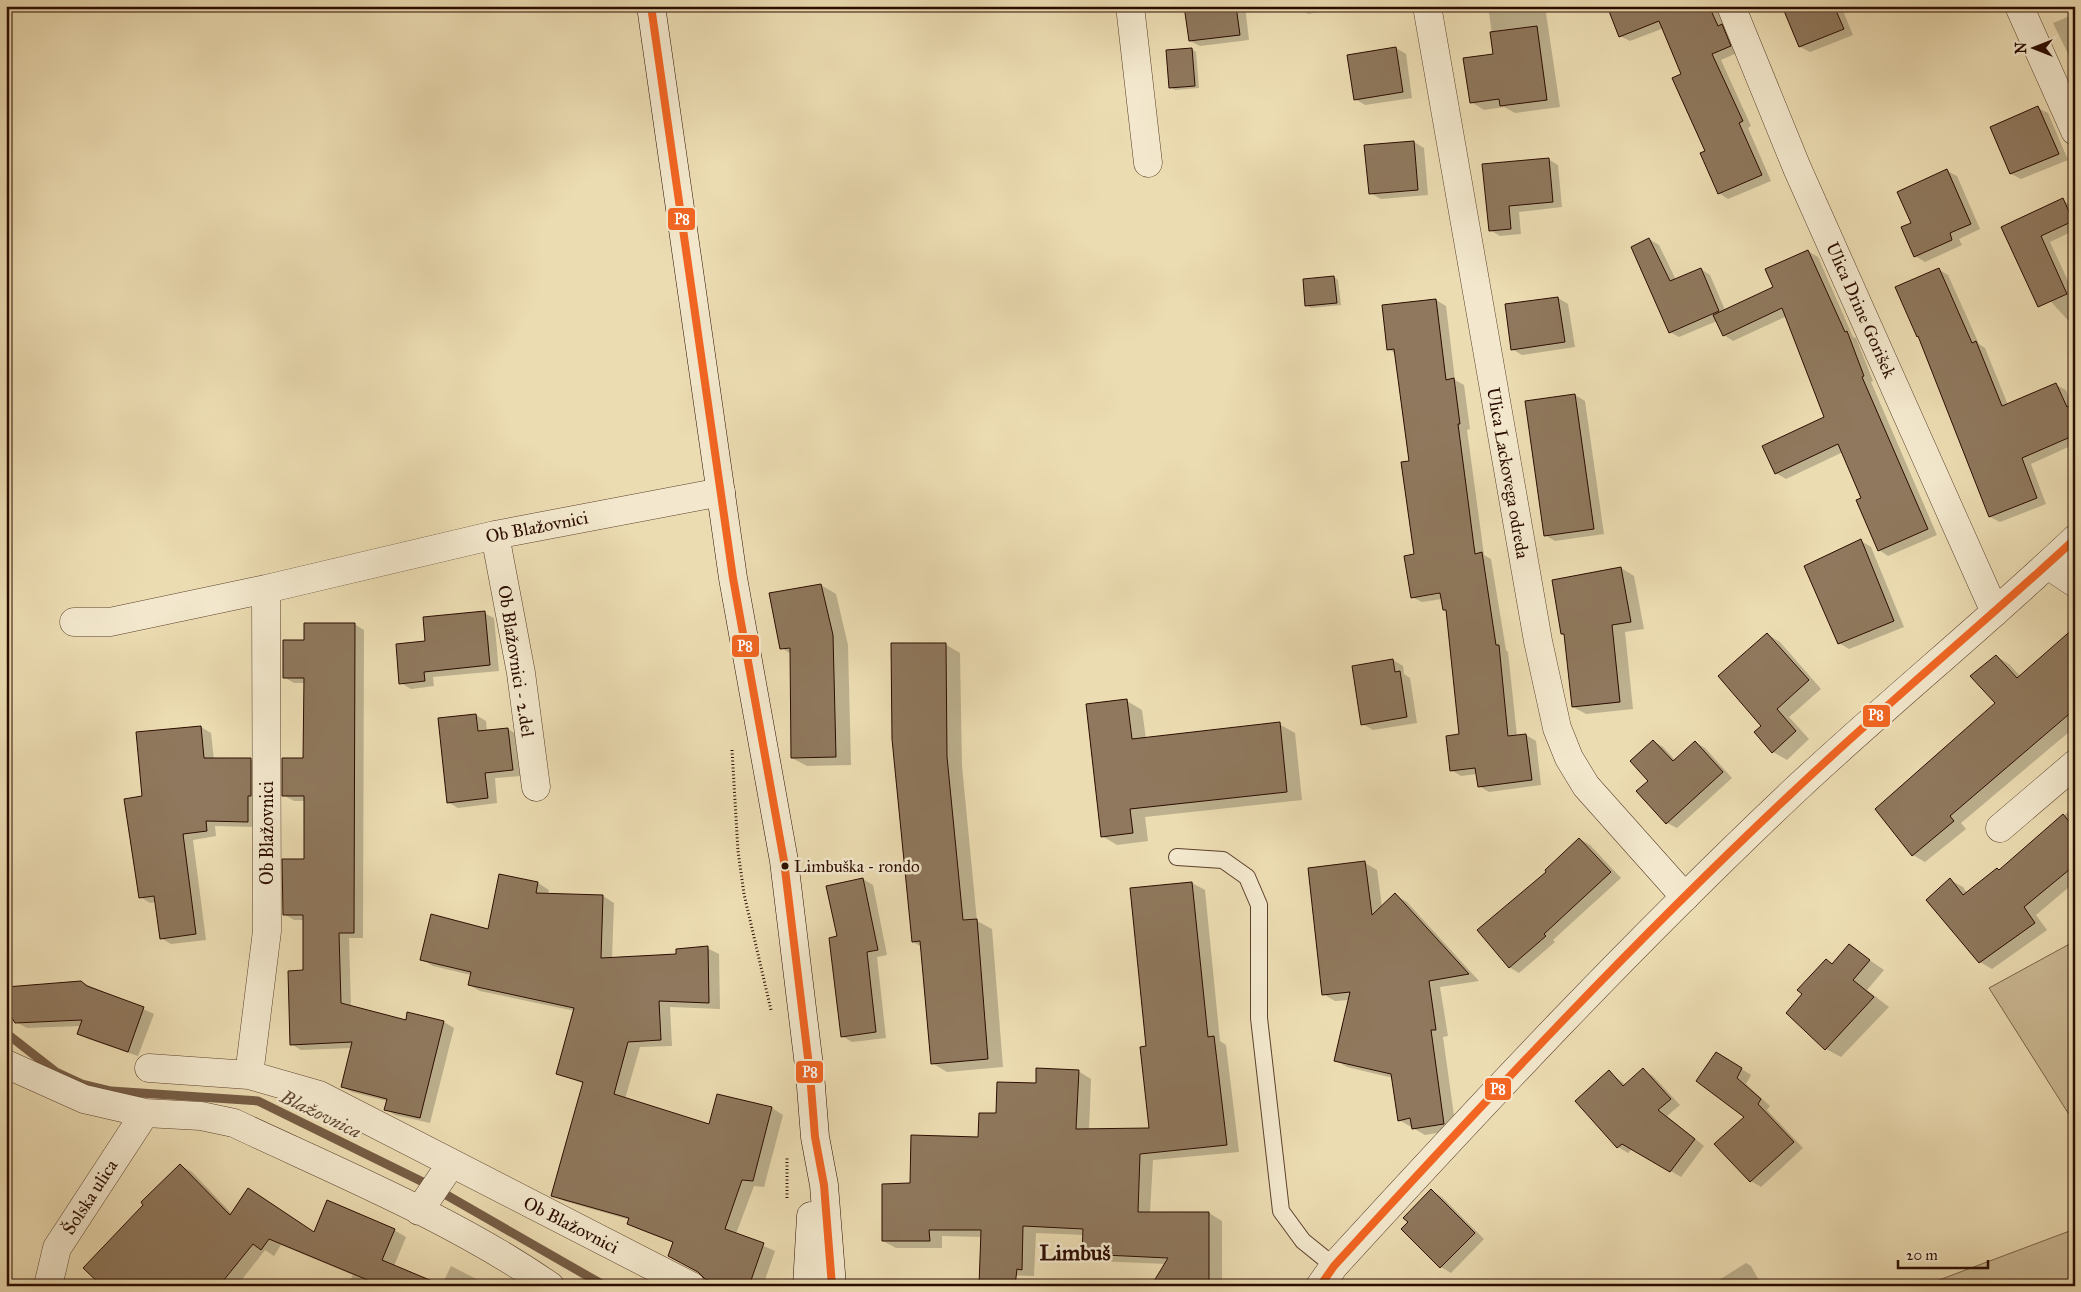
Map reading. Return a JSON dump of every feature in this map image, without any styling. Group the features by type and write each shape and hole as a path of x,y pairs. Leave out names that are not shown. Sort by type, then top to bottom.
{"street":[{"path":"651,6 733,578 784,862 810,1074 815,1137 824,1185 832,1286"},
{"path":"1130,6 1148,163"},
{"name":"Ulica Lackovega odreda","path":"1427,6 1538,641 1557,728 1570,758 1586,786 1685,897"},
{"name":"Ulica Drine Gorišek","path":"1730,6 1797,168 1995,612"},
{"path":"2019,6 2075,131"},
{"name":"Ob Blažovnici","path":"74,622 110,622 266,589 495,535 721,492"},
{"name":"Ob Blažovnici - 2.del","path":"495,535 521,673 536,788"},
{"path":"1327,1276 1519,1066 1685,897 1797,788 2075,539"},
{"path":"2048,564 2075,583"},
{"name":"Ob Blažovnici","path":"249,1075 267,931 266,589"},
{"path":"2000,828 2075,764"},
{"path":"6,1064 84,1098 144,1113 201,1116 234,1123 422,1206 522,1266 550,1286"},
{"name":"Ob Blažovnici","path":"149,1068 249,1075 319,1095 448,1168 691,1286"},
{"name":"Šolska ulica","path":"48,1286 57,1248 144,1113"},
{"path":"807,1286 815,1137"},
{"path":"422,1206 448,1168"}],"lane":[{"path":"1178,857 1223,860 1247,877 1259,905 1259,1018 1281,1211 1327,1276"}],"path":[{"path":"732,743 738,851 744,894 758,964 773,1018"},
{"path":"787,1154 787,1203"}],"shaded area":[{"path":"2075,941 2075,1124 1989,988"},
{"path":"2075,1229 2075,1286 1923,1286"}],"building":[{"path":"1184,6 1236,6 1240,35 1189,41"},
{"path":"1607,6 1709,6 1718,26 1722,24 1731,46 1712,54 1743,121 1739,123 1762,175 1718,194 1700,153 1705,151 1672,78 1681,74 1659,21 1619,37"},
{"path":"1782,6 1834,6 1844,29 1799,47"},
{"path":"1537,26 1547,100 1500,106 1499,99 1470,103 1463,58 1493,54 1490,32"},
{"path":"1396,47 1403,92 1354,100 1347,55"},
{"path":"1192,48 1195,86 1169,88 1166,50"},
{"path":"2038,106 2059,154 2010,174 1990,127"},
{"path":"1414,141 1418,190 1369,194 1364,145"},
{"path":"1549,158 1553,202 1509,206 1511,229 1489,231 1482,164"},
{"path":"1947,169 1971,224 1950,233 1952,240 1914,257 1901,227 1911,223 1897,192"},
{"path":"2063,198 2073,221 2041,236 2067,294 2038,307 2001,227"},
{"path":"1649,238 1670,281 1701,268 1719,311 1669,333 1631,247"},
{"path":"1808,250 1845,332 1847,331 1864,376 1862,377 1928,529 1878,551 1856,500 1861,498 1838,444 1775,474 1762,446 1824,417 1782,308 1723,336 1713,315 1773,287 1765,269"},
{"path":"1939,268 1972,343 1976,341 2002,406 2056,383 2067,407 2075,404 2075,435 2022,458 2037,498 1989,517 1918,336 1895,287"},
{"path":"1334,276 1337,303 1305,306 1303,279"},
{"path":"1558,297 1565,342 1511,350 1505,304"},
{"path":"1436,299 1446,380 1454,378 1475,554 1482,552 1496,645 1499,645 1508,736 1526,734 1532,780 1478,787 1475,768 1450,771 1446,736 1459,734 1446,610 1443,610 1440,593 1411,598 1404,556 1414,554 1401,462 1409,461 1394,349 1387,350 1382,305"},
{"path":"1575,394 1594,529 1544,536 1525,401"},
{"path":"1861,539 1894,621 1838,644 1804,566"},
{"path":"1621,567 1631,622 1612,625 1620,702 1572,707 1564,634 1561,634 1552,580"},
{"path":"821,584 833,635 836,757 791,758 790,648 780,649 769,593"},
{"path":"485,611 490,665 424,672 425,681 399,684 396,644 425,641 423,617"},
{"path":"304,623 355,623 354,933 339,933 341,1003 406,1020 407,1012 444,1021 420,1118 384,1110 387,1099 341,1087 352,1042 290,1045 288,971 303,970 303,915 283,915 282,859 304,859 304,796 282,796 282,758 303,758 304,678 283,678 283,640 304,640"},
{"path":"2075,627 2075,709 1950,816 1954,821 1912,856 1875,809 1995,703 1970,676 1996,655 2017,678"},
{"path":"1767,633 1809,680 1777,709 1796,731 1772,753 1754,732 1761,726 1718,676"},
{"path":"891,643 946,643 947,757 963,920 977,919 988,1059 931,1064 920,941 912,942 892,739"},
{"path":"1393,659 1395,672 1400,671 1407,717 1361,725 1352,666"},
{"path":"1127,699 1132,739 1280,722 1287,792 1130,809 1133,833 1101,837 1086,704"},
{"path":"476,714 478,731 508,728 513,770 485,773 488,798 447,803 438,718"},
{"path":"201,726 204,758 251,758 251,796 248,796 248,822 206,821 207,831 183,834 196,934 160,939 154,896 139,898 124,799 142,796 136,732"},
{"path":"1653,740 1673,761 1695,741 1723,772 1666,824 1636,791 1648,781 1630,761"},
{"path":"2063,814 2075,829 2075,865 2024,907 2035,923 1979,963 1926,900 1950,878 1963,895 1997,868 1999,870"},
{"path":"1579,838 1611,872 1544,934 1546,936 1509,968 1477,930 1546,872 1545,870"},
{"path":"1365,861 1372,915 1395,893 1469,974 1429,981 1436,1030 1431,1030 1444,1124 1412,1129 1410,1118 1398,1121 1391,1074 1334,1061 1350,992 1322,995 1308,868"},
{"path":"499,874 538,882 536,893 603,895 601,958 676,954 676,949 708,946 709,1003 659,1001 661,1040 628,1042 614,1094 709,1124 717,1094 772,1107 753,1181 742,1180 725,1229 764,1243 749,1286 723,1286 705,1279 698,1272 668,1256 673,1242 627,1224 629,1218 551,1196 583,1082 556,1074 574,1008 468,985 471,972 420,960 431,914 488,929"},
{"path":"863,878 878,950 867,952 876,1032 841,1037 829,938 837,936 826,886"},
{"path":"1192,882 1208,1037 1214,1036 1227,1145 1140,1154 1138,1212 1209,1212 1209,1286 1151,1286 1168,1258 1082,1254 1083,1229 1023,1226 1022,1270 1017,1269 1015,1286 979,1286 981,1230 929,1230 930,1241 882,1241 882,1184 910,1183 911,1135 978,1137 979,1113 996,1113 997,1082 1036,1083 1036,1068 1079,1070 1076,1129 1149,1128 1140,1047 1146,1046 1130,888"},
{"path":"1849,944 1870,960 1853,980 1874,997 1825,1050 1786,1013 1802,994 1797,990 1826,959 1832,964"},
{"path":"81,981 87,986 144,1007 128,1052 77,1034 82,1020 15,1023 6,1008 6,987"},
{"path":"1716,1052 1742,1068 1737,1078 1761,1099 1758,1104 1794,1142 1750,1182 1714,1144 1744,1117 1696,1081"},
{"path":"1643,1068 1671,1099 1658,1110 1695,1139 1670,1172 1622,1144 1617,1148 1575,1101 1609,1070 1623,1086"},
{"path":"180,1164 230,1215 248,1188 314,1232 327,1200 395,1229 382,1260 444,1286 382,1286 269,1239 261,1250 253,1244 219,1286 102,1286 83,1268 143,1205 141,1202"},
{"path":"1431,1189 1475,1233 1440,1268 1401,1229 1408,1222 1403,1218"}],"waterway":[{"name":"Blažovnica","path":"6,1033 56,1072 82,1084 111,1091 258,1101 429,1185 605,1286"}],"transit line":[{"name":"P8","path":"651,6 733,578 784,861 810,1074 815,1137 824,1185 832,1286"},
{"name":"P8","path":"1320,1286 1334,1266 1446,1144 1676,905 1829,758 2075,539"}],"place":[{"name":"Limbuška - rondo","path":"785,866"}],"district":[{"name":"Limbuš","path":"1075,1252"}]}
